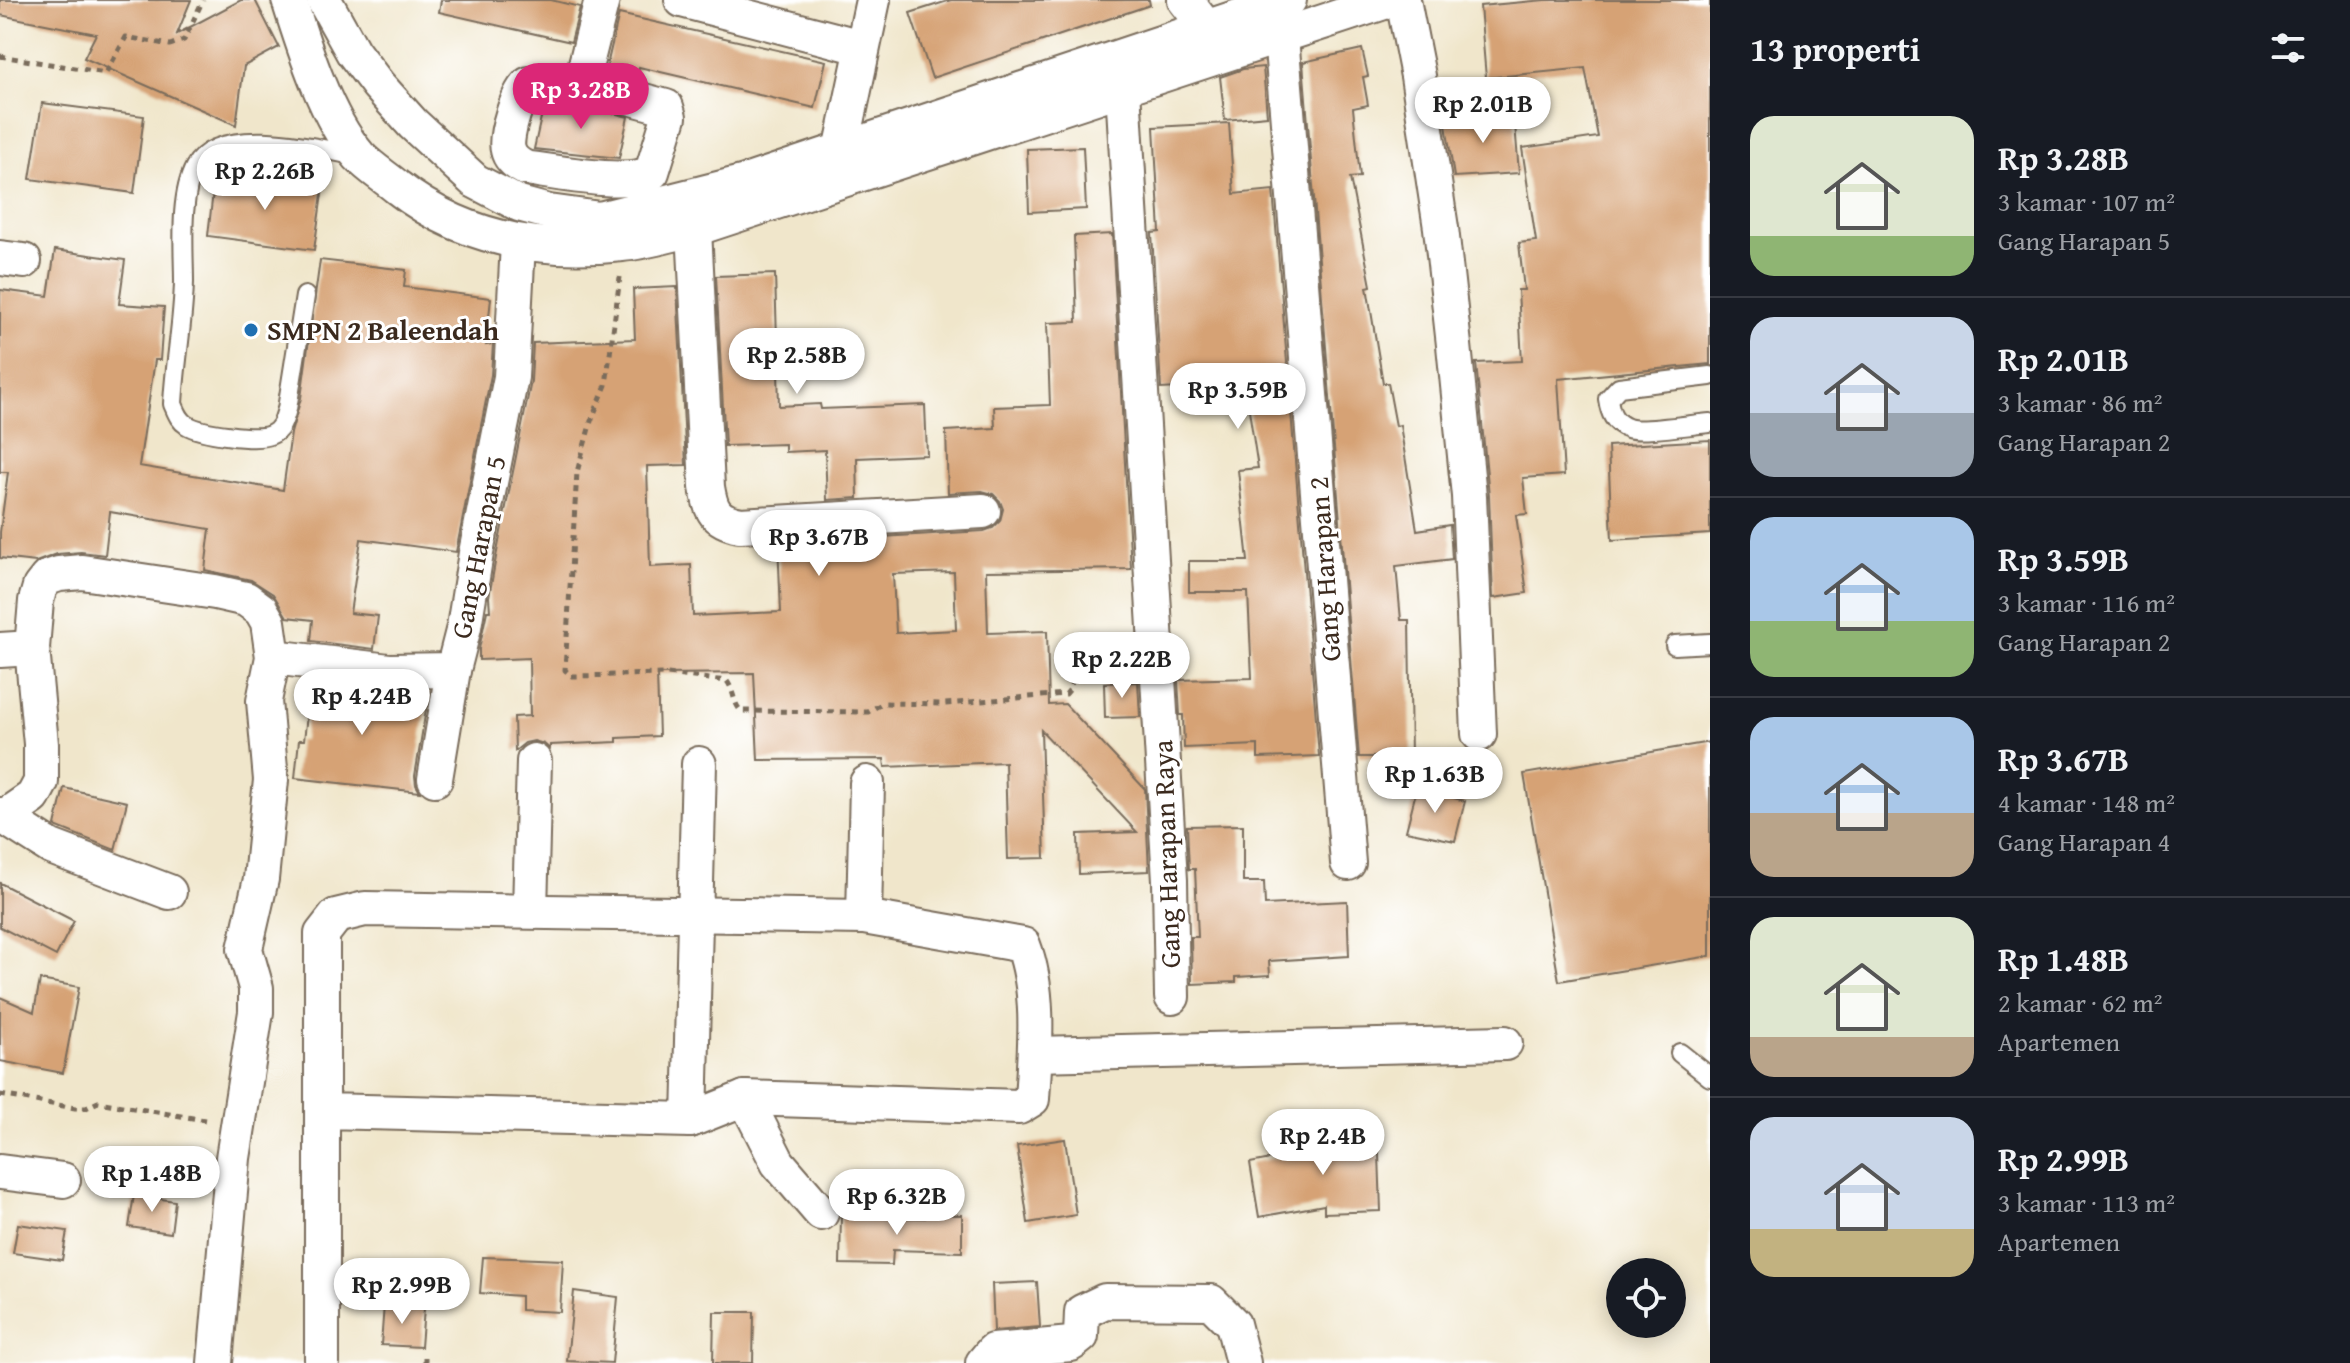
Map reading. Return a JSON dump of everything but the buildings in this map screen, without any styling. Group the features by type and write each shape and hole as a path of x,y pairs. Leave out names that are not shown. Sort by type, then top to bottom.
{"street":[{"path":"289,0 325,101 359,156 414,200 470,228 518,243 587,246 625,244 694,229 1390,0"},
{"path":"324,0 353,52 378,85 413,124 475,181 519,204 549,212 600,219 742,183 1289,0"},
{"path":"581,84 602,0"},
{"path":"682,0 861,47"},
{"path":"841,151 873,0"},
{"path":"1185,0 1206,27"},
{"path":"1403,0 1441,228 1456,360 1469,496 1479,734"},
{"name":"Gang Harapan 2","path":"1281,36 1348,863"},
{"path":"529,84 581,84 661,105 668,110 669,117 652,172 636,178 594,177 525,168 515,163 507,144 521,91 529,84"},
{"name":"Gang Harapan Raya","path":"1123,89 1170,880 1172,997"},
{"path":"694,229 707,487 710,504 717,515 725,522 740,525 983,511"},
{"name":"Gang Harapan 5","path":"273,657 389,671 453,670 464,627 511,377 518,243"},
{"path":"169,892 51,847 2,816 33,797 41,782 41,744 16,649 40,587 47,578 82,572 215,592 246,599 261,610 268,622 273,657 264,701 271,780 261,879 245,949 256,988 256,1012 238,1125 215,1363"},
{"path":"435,779 453,670"},
{"path":"530,910 534,761"},
{"path":"690,1120 699,764"},
{"path":"864,917 867,783"},
{"path":"322,1363 322,934 336,916 365,909 864,917 1023,945 1032,968 1035,1054 1032,1099 1019,1107 745,1098 690,1120 324,1111"},
{"path":"1035,1054 1505,1043"},
{"path":"745,1098 778,1163 821,1213"},
{"path":"0,1172 63,1180"},
{"path":"983,1363 993,1351 1071,1344 1081,1336 1082,1312 1105,1301 1211,1302 1233,1324 1243,1363"}],"lane":[{"path":"305,296 287,409 282,426 273,435 259,438 201,430 188,426 178,417 173,404 183,295 187,189 195,165 214,149 238,143 274,142 359,156"},
{"path":"1710,376 1619,387 1608,399 1610,413 1630,430 1710,423"},
{"path":"1675,645 1710,643"},
{"path":"1680,1053 1710,1077"}],"path":[{"path":"0,56 106,73 126,37 170,45 184,40 203,0"},
{"path":"625,244 606,385 591,421 577,472 565,670 572,676 667,674 727,681 741,711 868,712 883,703 945,704 1066,694 1071,688 1073,657 1083,653 1156,649"},
{"path":"0,1095 75,1108 86,1108 98,1102 238,1125"}],"place":[{"name":"SMPN 2 Baleendah","path":"251,330"}]}
